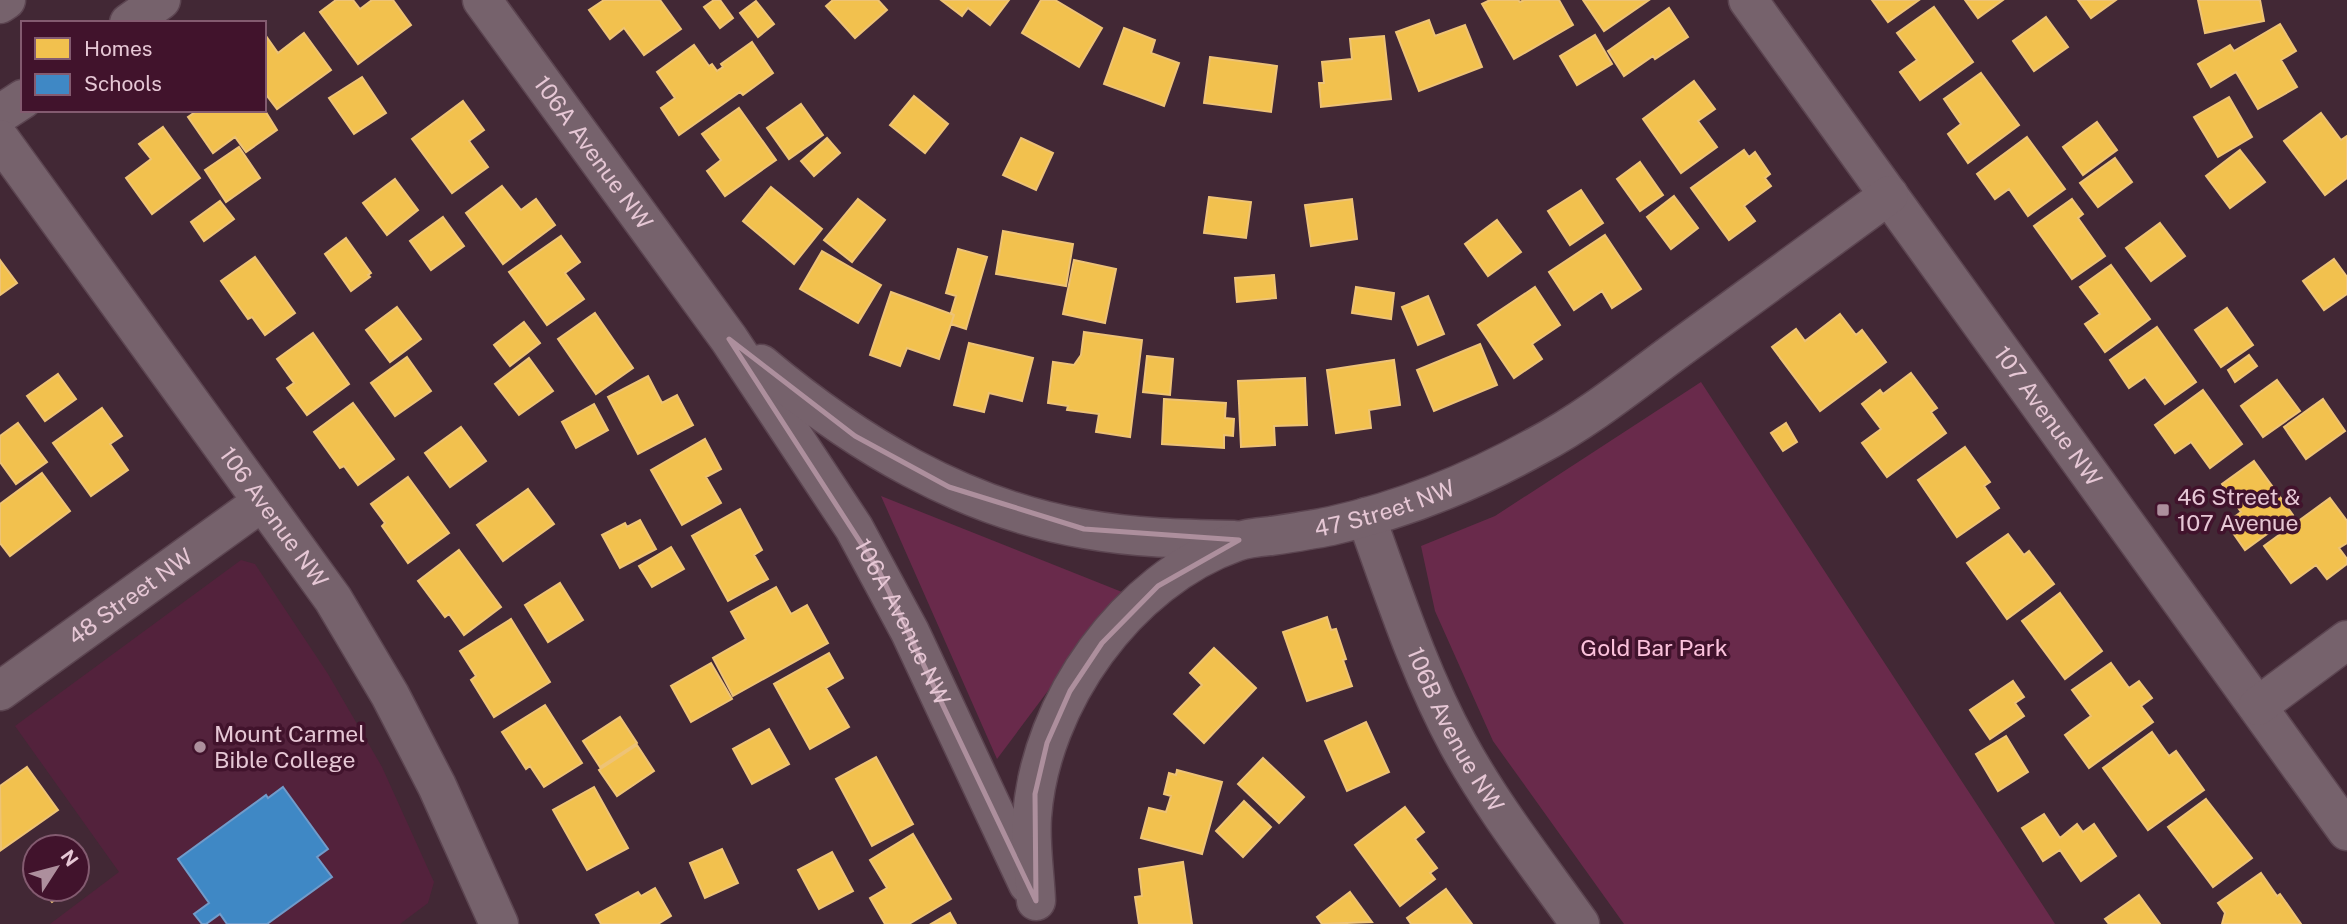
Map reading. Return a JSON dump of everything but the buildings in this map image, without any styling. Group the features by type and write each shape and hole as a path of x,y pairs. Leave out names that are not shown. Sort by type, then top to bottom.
{"street":[{"path":"0,4 6,0"},
{"path":"132,21 161,0"},
{"name":"106A Avenue NW","path":"482,0 729,339 826,483 879,571 1042,913"},
{"name":"107 Avenue NW","path":"1748,0 2347,831"},
{"path":"0,114 21,100"},
{"name":"106 Avenue NW","path":"0,139 333,599 390,695 437,786 489,919"},
{"name":"47 Street NW","path":"1042,913 1032,819 1035,794 1048,743 1070,691 1102,643 1158,586 1196,561 1239,540 1297,532 1366,517 1467,482 1538,446 1567,429 1889,195"},
{"name":"106A Avenue NW","path":"729,339 807,402 855,436 902,464 949,487 998,505 1084,529 1138,536 1239,540"},
{"name":"48 Street NW","path":"0,691 262,502"},
{"name":"106B Avenue NW","path":"1366,517 1413,648 1457,742 1495,806 1580,924"},
{"path":"2258,706 2347,640"}],"highlighted area":[{"path":"729,339 855,436 949,487 1084,529 1239,540 1158,586 1102,643 1070,691 1047,743 1035,794 1036,901 879,571"}],"shaded area":[{"name":"Mount Carmel Bible College","path":"241,560 255,564 328,674 382,767 434,882 428,903 400,924 50,924 78,903 91,903 91,893 119,872 15,726"}],"green space":[{"name":"Gold Bar Park","path":"1701,382 2055,924 1624,924 1493,741 1435,611 1421,546 1495,516"},
{"path":"881,496 1122,592 997,759"}],"place":[{"name":"46 Street & 107 Avenue","path":"2163,510"},
{"name":"Mount Carmel Bible College","path":"200,747"}]}
